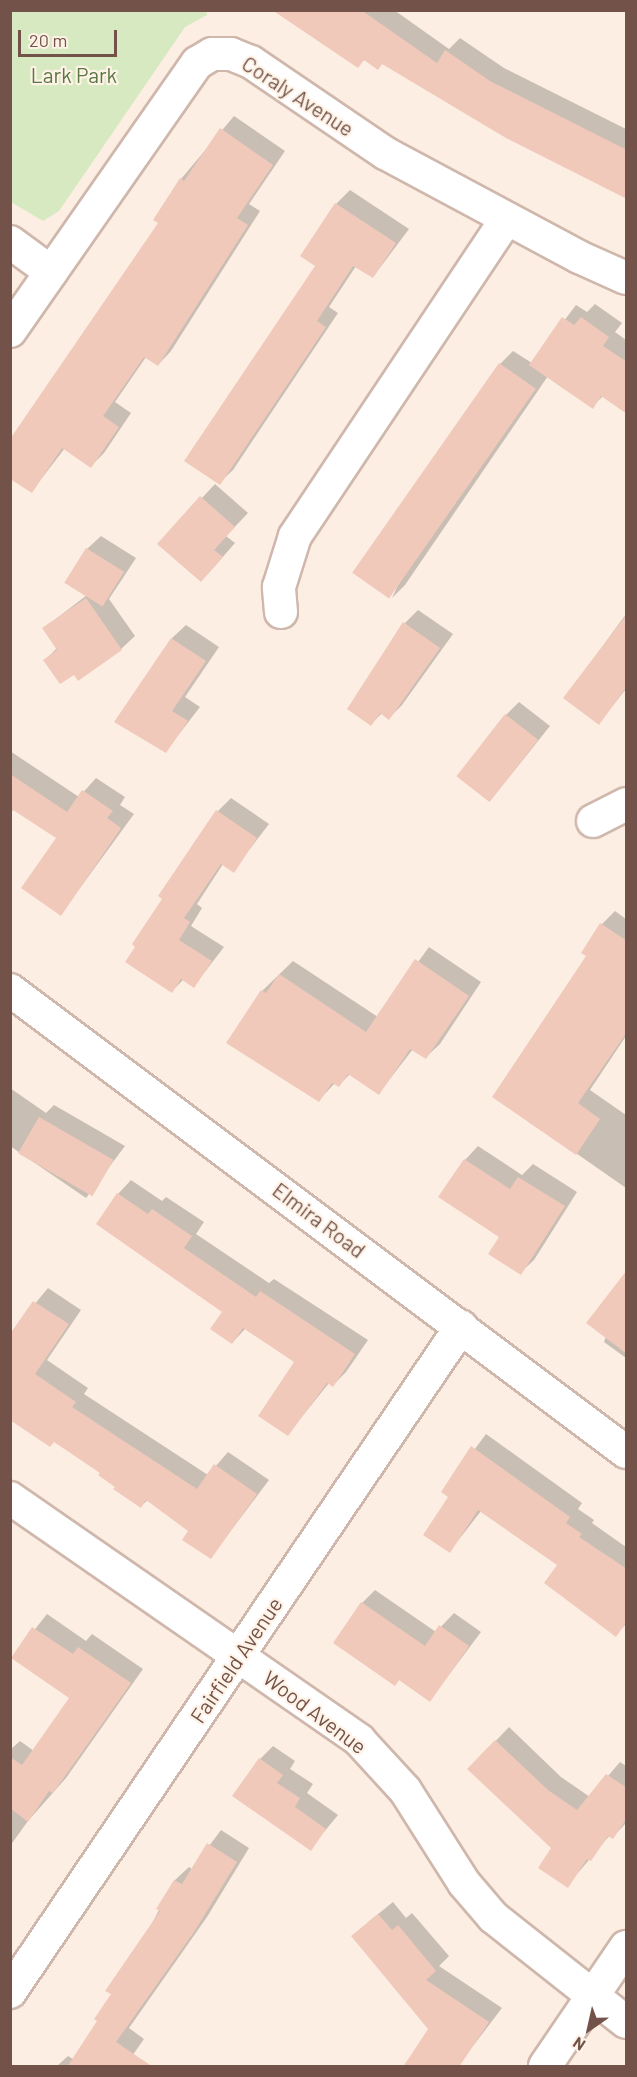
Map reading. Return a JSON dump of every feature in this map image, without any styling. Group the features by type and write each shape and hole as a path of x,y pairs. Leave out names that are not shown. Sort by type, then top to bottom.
{"street":[{"name":"Coraly Avenue","path":"10,332 197,63 212,54 231,54 251,62 385,153 507,220 627,278"},
{"path":"281,612 279,586 295,536 507,220"},
{"path":"10,242 51,272"},
{"path":"593,821 627,804"},
{"name":"Elmira Road","path":"10,990 627,1452"},
{"name":"Fairfield Avenue","path":"10,1992 461,1327"},
{"name":"Wood Avenue","path":"10,1498 240,1655 358,1740 405,1790 464,1883 493,1917 627,2022"},
{"path":"545,2067 627,1947"}],"green space":[{"name":"Lark Park","path":"11,10 206,10 207,15 185,27 59,211 43,221 11,202"}],"building":[{"path":"272,10 361,10 437,63 445,50 490,81 627,150 627,199 506,138 382,64 378,70 364,60 358,68"},
{"path":"220,128 273,165 237,218 248,225 158,366 144,357 103,416 119,427 91,468 62,448 32,493 10,479 10,439 158,223 153,220 180,178 184,181"},
{"path":"335,203 396,243 373,278 353,266 317,321 326,327 220,485 184,461 315,266 300,256"},
{"path":"562,317 574,325 581,317 609,337 603,346 627,362 627,414 601,396 593,409 529,365"},
{"path":"499,363 536,389 389,599 352,573"},
{"path":"200,496 235,527 214,550 223,557 201,582 157,544"},
{"path":"86,548 124,572 102,607 64,583"},
{"path":"86,598 122,650 78,681 74,675 60,684 43,660 57,650 42,628"},
{"path":"627,614 627,686 599,725 563,698"},
{"path":"403,622 440,648 389,720 380,713 371,726 347,709"},
{"path":"171,638 206,661 172,711 188,721 166,753 114,722"},
{"path":"505,714 538,740 489,802 456,776"},
{"path":"10,774 67,812 82,790 113,811 107,818 121,828 61,916 21,888 56,838 10,808"},
{"path":"216,810 257,838 234,873 221,864 184,918 190,922 179,940 212,961 194,988 181,979 172,993 125,962 135,947 132,944 162,899 158,896"},
{"path":"600,923 627,941 627,1032 578,1103 600,1119 576,1155 492,1097 586,956 581,953"},
{"path":"415,959 469,996 426,1059 410,1049 379,1095 348,1074 339,1087 332,1083 319,1102 226,1043 261,990 266,993 279,974 366,1032"},
{"path":"39,1117 113,1160 92,1196 18,1153"},
{"path":"464,1159 510,1189 518,1177 565,1206 521,1275 488,1254 499,1237 438,1197"},
{"path":"117,1193 148,1214 152,1209 192,1236 184,1248 256,1297 260,1291 355,1354 333,1387 327,1383 288,1436 258,1416 294,1362 243,1328 232,1344 210,1329 222,1312 96,1224"},
{"path":"627,1270 627,1354 586,1323"},
{"path":"33,1301 69,1324 35,1374 76,1402 72,1407 197,1489 214,1464 257,1494 211,1559 182,1540 188,1531 146,1500 141,1508 113,1489 115,1487 98,1475 100,1473 54,1442 50,1447 10,1420 10,1334"},
{"path":"471,1446 570,1517 566,1523 582,1534 579,1537 627,1569 627,1621 616,1637 544,1583 557,1565 478,1510 450,1553 423,1535 448,1497 441,1492"},
{"path":"361,1602 425,1646 439,1625 469,1646 430,1702 399,1680 395,1686 333,1643"},
{"path":"32,1627 73,1654 78,1647 131,1683 53,1793 49,1791 28,1822 10,1808 10,1757 22,1765 69,1698 11,1658"},
{"path":"495,1740 548,1790 577,1810 606,1774 627,1788 627,1818 613,1839 608,1836 591,1861 587,1859 568,1888 538,1868 551,1848 467,1769"},
{"path":"259,1758 283,1775 277,1783 300,1798 295,1807 326,1829 311,1851 232,1796"},
{"path":"207,1843 237,1862 194,1932 116,2042 153,2067 67,2067 97,2021 94,2019 111,1994 105,1991 160,1911 156,1909 174,1880 182,1884"},
{"path":"378,1914 392,1930 398,1925 436,1971 426,1980 489,2022 459,2067 403,2067 428,2029 351,1936"}]}
